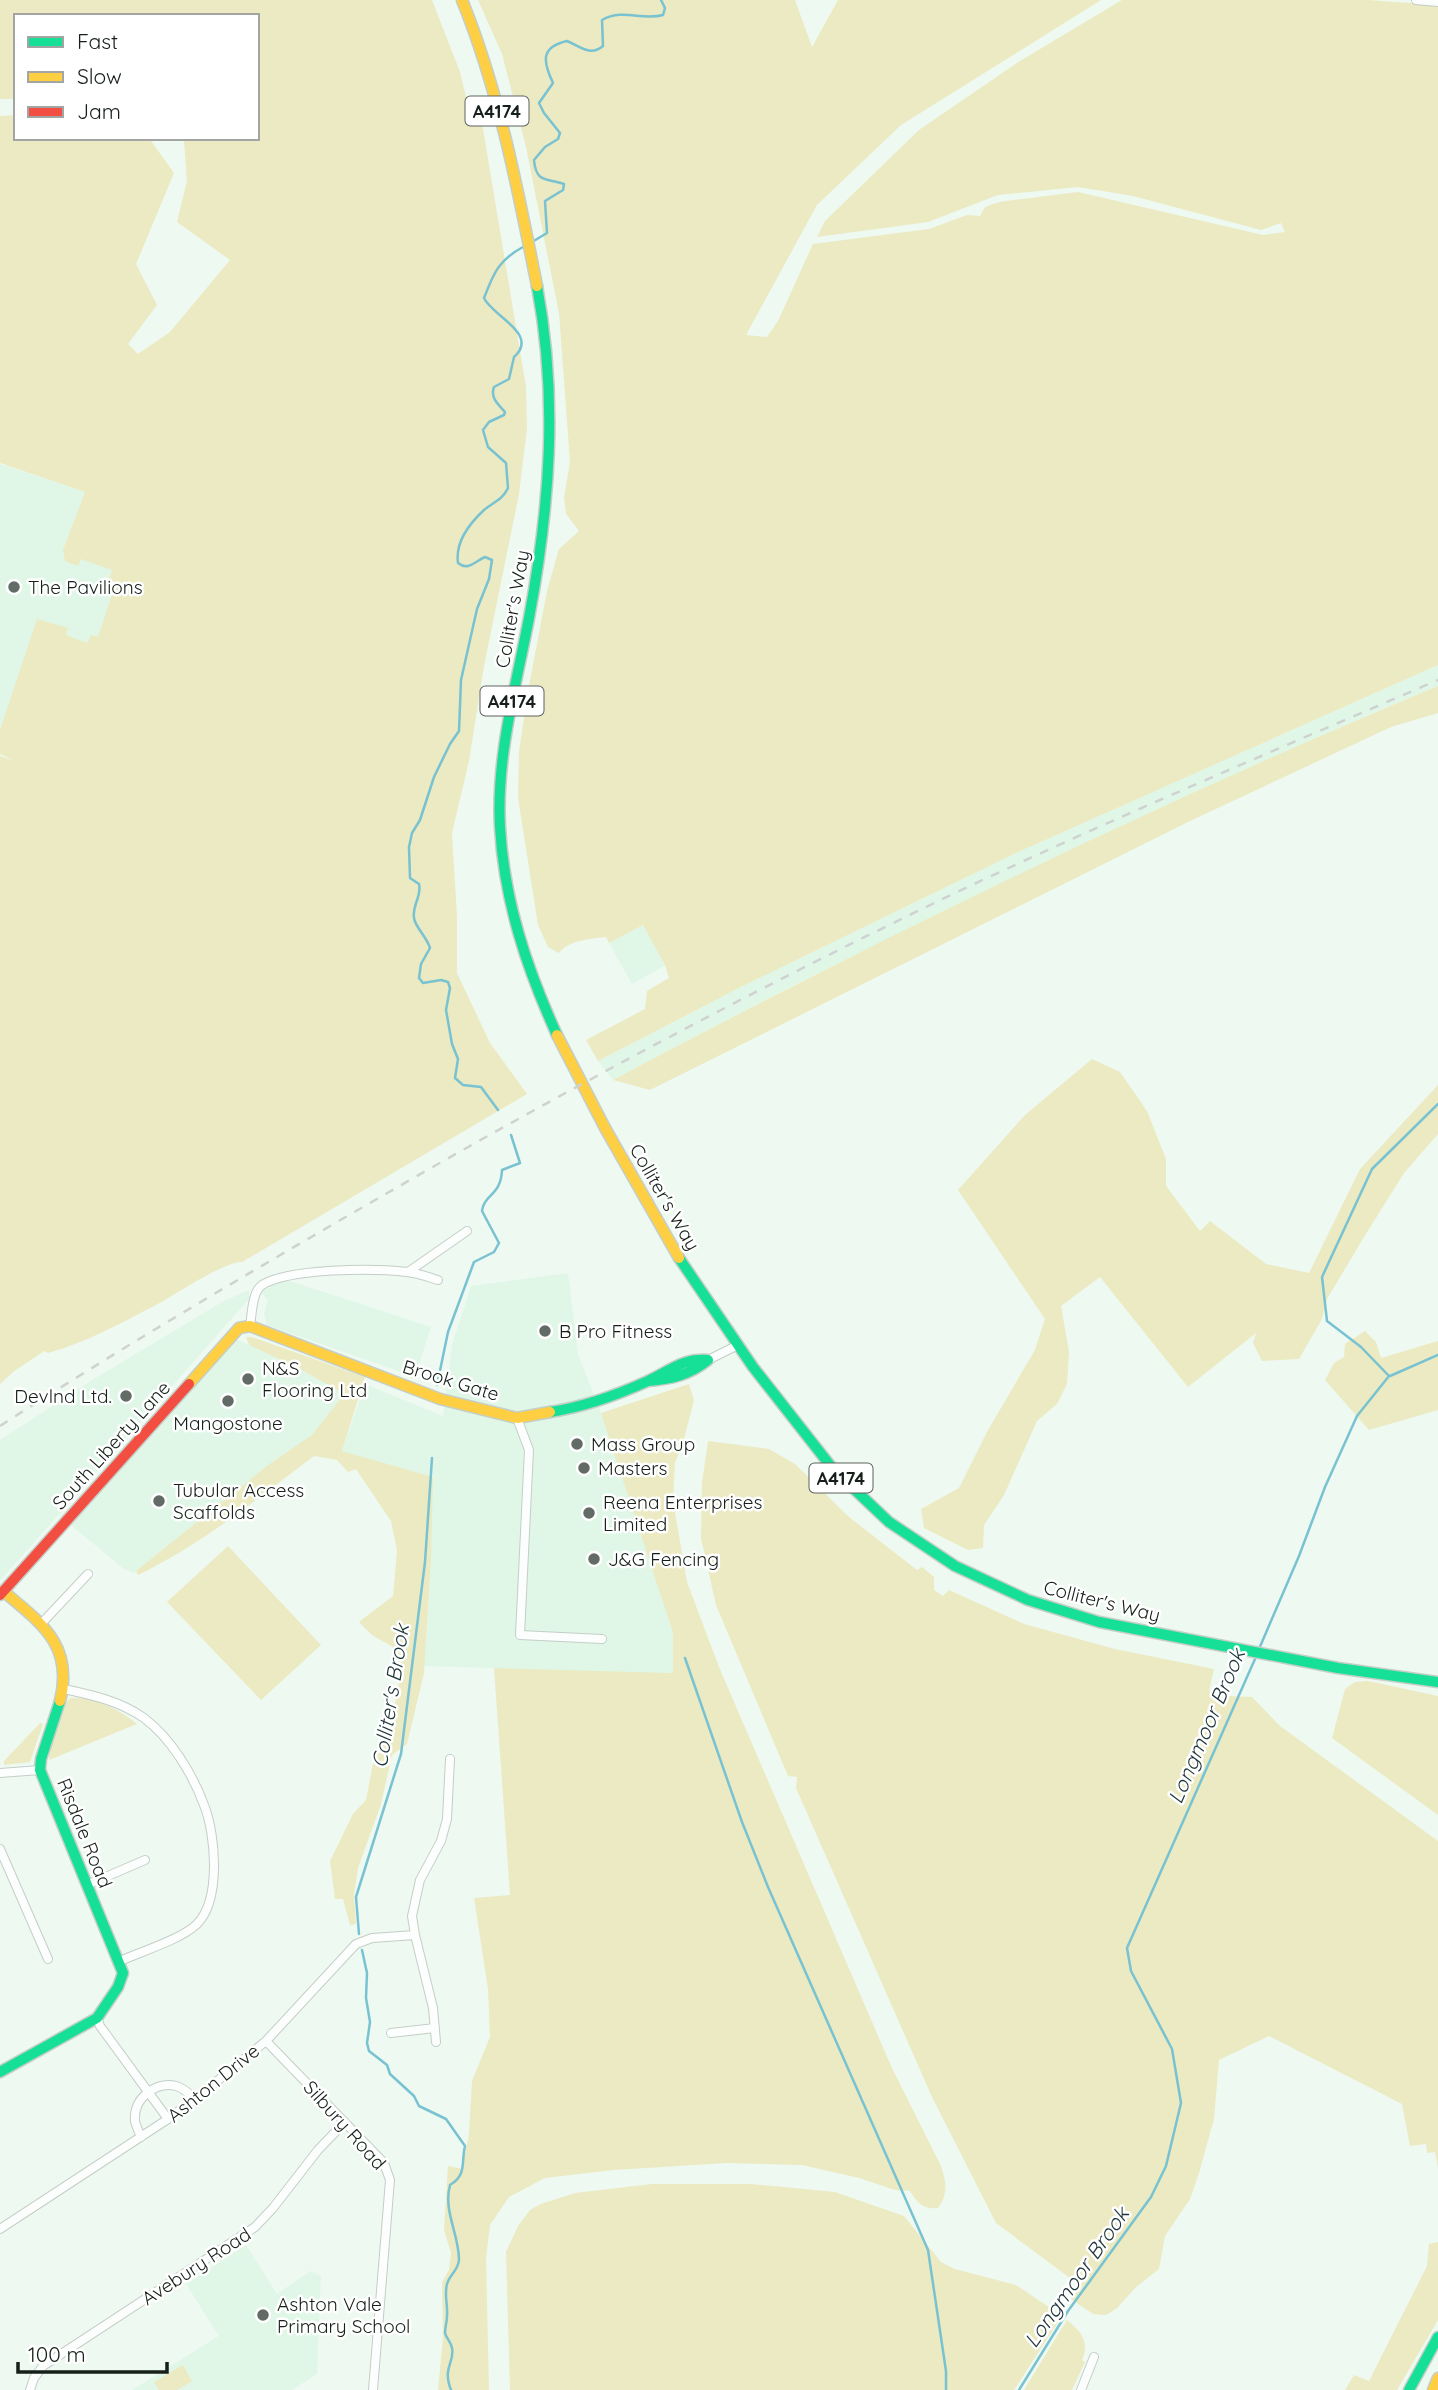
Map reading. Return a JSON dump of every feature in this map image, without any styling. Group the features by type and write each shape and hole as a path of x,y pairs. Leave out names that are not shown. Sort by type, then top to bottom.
{"main road":[{"name":"Colliter's Way","path":"461,0 474,29 505,137 533,268 545,339 551,425 549,476 536,573 506,730 499,825 511,906 538,996 611,1137 678,1255 738,1345 814,1448 871,1506 929,1551 984,1581 1054,1610 1108,1624 1363,1672 1438,1682"},
{"name":"Brook Gate","path":"250,1326 440,1399 517,1418"},
{"name":"South Liberty Lane","path":"2,1593 239,1328 250,1326"},
{"path":"517,1418 581,1407 648,1381 671,1367 693,1359 708,1360"},
{"name":"Risdale Road","path":"2,1593 41,1624 57,1643 62,1657 66,1675 64,1689 41,1759 40,1770 120,1961"},
{"path":"0,2072 97,2018 100,2009 122,1982 120,1961"},
{"path":"1409,2390 1438,2337"},
{"path":"1433,2390 1438,2378"}],"street":[{"path":"1416,0 1438,2"},
{"path":"408,1272 467,1231"},
{"path":"250,1326 256,1294 261,1286 283,1278 319,1271 408,1272 438,1280"},
{"path":"708,1360 738,1345"},
{"name":"Brook Gate","path":"517,1418 529,1450 520,1634 602,1639"},
{"path":"41,1624 88,1574"},
{"path":"64,1689 113,1702 143,1717 154,1727 187,1769 205,1806 209,1825 214,1865 212,1893 206,1912 196,1925 172,1939 120,1961"},
{"path":"436,2042 433,2008 412,1916 420,1880 441,1841 447,1819 450,1759"},
{"path":"0,1773 40,1770"},
{"path":"0,1849 48,1959"},
{"path":"87,1885 145,1860"},
{"name":"Ashton Drive","path":"0,2229 195,2099 266,2041 356,1944 372,1938 415,1935"},
{"path":"97,2018 100,2026 168,2119"},
{"path":"391,2033 435,2028"},
{"name":"Silbury Road","path":"266,2041 384,2163 390,2180 373,2390"},
{"path":"141,2137 135,2121 136,2109 148,2092 159,2086 174,2085 184,2089 195,2099"},
{"name":"Avebury Road","path":"30,2390 34,2378 43,2366 255,2227 318,2150 345,2122"},
{"path":"1081,2390 1094,2357"}],"shaded area":[{"path":"0,464 171,520 107,718 95,764 43,772 0,754"},
{"path":"1438,665 1438,686 1039,865 788,988 613,1080 598,1061 737,989 1016,853"},
{"path":"643,925 666,965 632,984 609,943"},
{"path":"568,1273 578,1354 609,1433 673,1633 673,1674 424,1666 431,1560 342,1451 365,1384 443,1416 452,1345 471,1286"},
{"path":"284,1279 431,1327 415,1377 267,1325 264,1313 268,1301 262,1293 264,1287"},
{"path":"249,1290 249,1299 0,1581 0,1440 94,1379 222,1302"},
{"path":"236,1339 302,1370 344,1394 313,1435 268,1465 134,1573 124,1569 72,1526 74,1519"},
{"name":"Ashton Vale Primary School","path":"246,2245 277,2294 310,2271 321,2276 317,2374 292,2390 132,2390 219,2336 186,2284"}],"green space":[{"path":"0,0 432,0 460,72 468,105 482,123 526,387 527,429 519,494 484,666 469,761 452,833 457,973 490,1043 527,1094 242,1262 224,1267 89,1338 62,1349 48,1353 44,1351 0,1384 0,756 15,761 0,754 0,730 37,619 68,628 66,635 87,643 91,635 98,637 116,582 109,580 112,570 81,559 78,566 65,561 63,550 85,492 0,463 0,116 14,115 14,140 150,140 174,173 136,264 157,305 128,344 138,354 170,332 230,260 177,222 187,181 183,140 259,140 259,14 14,14 14,99 0,99"},
{"path":"478,0 795,0 812,47 838,0 1101,0 901,125 817,205 746,335 767,337 778,321 813,244 929,229 967,215 980,216 985,207 999,202 1078,192 1263,235 1285,232 1281,223 1261,230 1133,196 1078,187 998,195 928,222 817,237 825,221 919,130 1020,61 1122,0 1368,0 1438,5 1438,665 1016,853 737,989 598,1061 586,1040 645,1009 647,991 669,978 665,965 643,925 609,943 606,937 587,940 568,945 559,953 548,947 538,925 518,798 519,751 547,591 559,549 579,531 566,514 564,498 570,462 559,313 526,147 502,54"},
{"path":"1438,686 1438,713 1391,727 1190,821 650,1090 613,1080 1021,873 1228,777"},
{"path":"1092,1059 1120,1072 1147,1111 1166,1159 1166,1186 1200,1231 1210,1221 1266,1264 1309,1273 1360,1169 1438,1085 1438,1134 1404,1173 1364,1237 1327,1299 1322,1319 1299,1359 1262,1361 1253,1343 1256,1333 1188,1387 1100,1277 1061,1306 1069,1352 1067,1384 1057,1404 1037,1421 1004,1495 984,1525 983,1548 968,1550 924,1528 921,1509 959,1488 988,1430 1035,1350 1045,1319 958,1190 1025,1115"},
{"path":"1365,1331 1376,1342 1381,1358 1438,1341 1438,1410 1369,1430 1325,1380 1334,1363 1344,1357 1345,1344"},
{"path":"246,1337 365,1377 342,1451 433,1477 424,1673 407,1744 392,1755 381,1804 358,1868 354,1895 356,1924 350,1925 343,1899 335,1899 330,1861 353,1814 366,1800 376,1748 388,1740 399,1683 398,1650 372,1635 359,1622 393,1596 397,1550 391,1521 356,1469 348,1472 337,1460 314,1456 207,1535 162,1563 138,1575 136,1571 268,1465 312,1435 344,1394 249,1345"},
{"path":"689,1384 694,1400 675,1463 673,1501 687,1582 719,1667 891,2066 940,2164 945,2181 944,2197 938,2208 929,2208 918,2202 910,2191 895,2190 859,2178 802,2165 727,2163 614,2170 545,2178 509,2197 490,2225 486,2258 489,2390 438,2390 443,2338 442,2282 449,2270 451,2253 444,2230 448,2166 462,2169 469,2134 472,2081 490,2037 488,1989 474,1898 510,1895 494,1668 673,1673 673,1633 601,1413"},
{"path":"708,1441 769,1449 795,1464 849,1517 917,1570 922,1567 934,1577 934,1590 943,1596 949,1590 1024,1624 1115,1649 1214,1669 1209,1691 1229,1696 1252,1697 1280,1726 1438,1841 1438,2168 1435,2152 1427,2153 1426,2144 1410,2146 1402,2104 1269,2036 1219,2060 1214,2119 1199,2173 1190,2199 1165,2236 1159,2269 1106,2315 1093,2314 1071,2299 1078,2284 996,2223 932,2097 796,1788 797,1777 788,1776 716,1605 701,1538 702,1483"},
{"path":"228,1546 321,1645 261,1700 167,1602"},
{"path":"1368,1681 1438,1696 1438,1815 1332,1738 1345,1689 1355,1682"},
{"path":"70,1698 88,1699 106,1705 137,1724 49,1760 50,1750"},
{"path":"40,1723 43,1724 30,1762 4,1765 4,1761"},
{"path":"652,2184 751,2184 835,2192 904,2216 941,2262 955,2269 1016,2285 1062,2316 1014,2390 510,2390 506,2252 518,2226 530,2210 575,2193"},
{"path":"1438,2242 1438,2320 1397,2390 1345,2390 1354,2375 1369,2381 1427,2266 1429,2244"},
{"path":"1067,2320 1083,2337 1085,2348 1082,2360 1085,2362 1072,2390 1024,2390"},
{"path":"183,2365 192,2381 177,2390 159,2390 154,2382"}],"waterway":[{"name":"Colliter's Brook","path":"532,242 547,233 545,201 563,190 564,184 540,176 534,160 545,147 558,139 560,133 539,103 553,83 546,62 548,51 567,41 585,50 594,51 603,46 602,20 617,15 663,15 665,8 661,0"},
{"name":"Colliter's Brook","path":"498,1110 481,1087 463,1085 455,1078 458,1059 452,1044 446,1010 450,988 448,982 441,980 423,983 419,978 421,964 430,948 414,918 420,888 419,884 410,878 409,847 434,777 459,731 461,680 477,609 489,579 492,560 485,557 471,565 458,563 461,540 474,521 501,498 508,488 506,463 488,447 483,430 489,422 504,415 505,412 495,401 493,391 494,387 509,379 514,357 521,349 521,341 512,326 484,298 498,268 523,247"},
{"name":"Longmoor Brook","path":"1259,1649 1357,1416 1389,1376 1361,1347 1327,1321 1322,1277 1372,1169 1438,1104"},
{"name":"Colliter's Brook","path":"437,1385 448,1332 474,1262 494,1252 499,1243 482,1211 483,1205 499,1185 502,1170 520,1163 511,1135"},
{"path":"1390,1376 1438,1355"},
{"name":"Colliter's Brook","path":"359,1934 356,1897 401,1754 425,1562 432,1458"},
{"path":"685,1658 742,1822 768,1887 928,2250 946,2371 946,2390"},
{"name":"Longmoor Brook","path":"1019,2390 1068,2311 1151,2197 1166,2166 1181,2103 1172,2049 1131,1971 1127,1948 1255,1659"},
{"name":"Colliter's Brook","path":"362,1950 367,1973 369,2051 387,2065 390,2074 414,2096 419,2106 446,2119 465,2146 461,2173 450,2185 448,2195 459,2260 448,2281 446,2292 445,2333 452,2353 448,2371 451,2390"}],"railway":[{"path":"0,1426 91,1368 370,1203 586,1082 732,1005 1013,866 1438,680"}],"traffic: fast":[{"path":"537,286 548,369 549,452 536,576 504,748 500,827 506,881 519,934 557,1035"},
{"path":"679,1258 753,1367 833,1469 889,1522 955,1566 1028,1600 1099,1622 1338,1668 1438,1682"},
{"path":"550,1412 612,1396 683,1363 708,1360 680,1375 648,1381"},
{"path":"0,2072 97,2018 118,1987 123,1973 40,1770 41,1759 60,1701"},
{"path":"1409,2390 1438,2337"}],"traffic: slow":[{"path":"462,0 497,105 537,286"},
{"path":"557,1035 605,1128 679,1258"},
{"path":"189,1384 239,1328 250,1326 440,1399 517,1418 550,1412"},
{"path":"3,1591 41,1625 58,1650 63,1682 60,1701"},
{"path":"1433,2390 1438,2378"}],"traffic: jam":[{"path":"0,1595 189,1384"}],"place":[{"name":"The Pavilions","path":"14,587"},
{"name":"B Pro Fitness","path":"545,1331"},
{"name":"N&S Flooring Ltd","path":"248,1379"},
{"name":"Devlnd Ltd.","path":"126,1396"},
{"name":"Mangostone","path":"228,1401"},
{"name":"Mass Group","path":"577,1444"},
{"name":"Masters","path":"584,1468"},
{"name":"Tubular Access Scaffolds","path":"159,1501"},
{"name":"Reena Enterprises Limited","path":"589,1513"},
{"name":"J&G Fencing","path":"594,1559"},
{"name":"Ashton Vale Primary School","path":"263,2315"}]}
